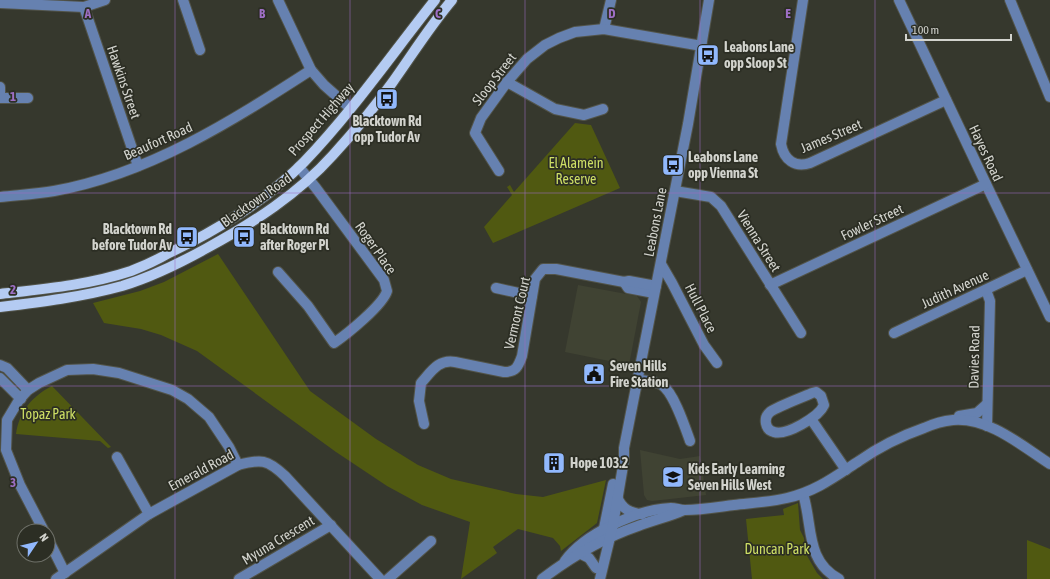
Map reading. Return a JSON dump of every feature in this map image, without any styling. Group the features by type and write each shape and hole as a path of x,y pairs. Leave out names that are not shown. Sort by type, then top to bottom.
{"main road":[{"name":"Prospect Highway","path":"0,294 60,287 132,271 195,241 257,202 299,167 336,127 435,0"},
{"name":"Blacktown Road","path":"0,307 56,300 122,286 144,278 190,258 274,207 310,179 334,155 375,105 452,0"}],"street":[{"path":"0,2 84,7 105,0"},
{"path":"183,0 200,50"},
{"path":"278,0 311,70 324,85 350,108"},
{"path":"604,29 611,0"},
{"name":"Leabons Lane","path":"607,534 617,497 624,460 624,448 637,379 695,88 709,0"},
{"name":"James Street","path":"803,0 781,144 783,152 791,162 801,165 810,163 946,100"},
{"name":"Hayes Road","path":"899,0 1050,317"},
{"path":"1010,0 1050,97"},
{"name":"Hawkins Street","path":"84,7 138,166"},
{"name":"Sloop Street","path":"499,171 475,133 481,118 526,58 545,45 575,32 604,29 702,46"},
{"name":"Beaufort Road","path":"0,197 54,191 93,181 138,166 190,143 253,107 311,70"},
{"path":"507,82 555,109 584,115 603,109"},
{"path":"0,87 0,98 28,98"},
{"name":"Roger Place","path":"278,272 308,306 334,342 349,331 386,296 387,291 384,280 310,179 299,167"},
{"name":"Fowler Street","path":"770,285 986,184"},
{"name":"Vienna Street","path":"675,191 711,197 720,206 801,333"},
{"name":"Hull Place","path":"660,264 672,283 704,345 717,363"},
{"name":"Vermont Court","path":"424,424 419,401 420,383 441,362 448,360 504,372 511,372 518,367 522,356 535,279 543,269 556,268 624,282 629,281 655,289"},
{"name":"Judith Avenue","path":"894,333 1027,270"},
{"path":"496,288 532,296"},
{"name":"Davies Road","path":"986,290 990,301 987,426"},
{"path":"0,365 7,368 28,390"},
{"path":"40,523 20,485 6,450 7,420 28,390 39,383 67,370 92,369 119,373 172,390 188,399 208,417 229,446 238,465"},
{"path":"0,378 21,398"},
{"path":"637,379 659,383 666,389 680,415 690,441"},
{"path":"816,392 821,396 824,405 822,410 811,419 797,427 776,433 768,428 765,421 766,417 771,412 816,392"},
{"path":"952,420 958,416 977,413 987,404"},
{"path":"811,419 846,470"},
{"path":"565,561 571,553 642,514 672,508 684,510 746,504 787,498 807,492 829,481 879,449 906,434 936,423 952,420 967,420 987,426 1050,464"},
{"name":"Leabons Lane","path":"607,534 618,459 624,448"},
{"path":"117,457 149,514"},
{"name":"Emerald Road","path":"56,579 149,514 238,465 252,461 260,461 273,465 285,476 380,579"},
{"path":"807,492 806,503 814,551 824,569 839,579"},
{"path":"617,497 628,511 642,514"},
{"path":"542,579 565,561 581,554 607,534 674,515 684,510"},
{"name":"Myuna Crescent","path":"239,579 331,525"},
{"path":"594,579 607,534"},
{"path":"600,579 607,534"},
{"path":"388,579 431,541"},
{"path":"581,554 589,558 596,568"},
{"path":"56,555 65,573"}],"shaded area":[{"path":"578,285 637,296 641,302 629,365 565,352"},
{"name":"Kids Early Learning Seven Hills West","path":"640,450 680,459 700,456 706,495 652,501 647,500 644,495"}],"green space":[{"name":"El Alamein Reserve","path":"575,123 591,125 620,188 493,243 484,227 512,195 507,187 510,185 514,192"},
{"path":"218,254 310,391 376,439 418,465 451,479 516,494 543,497 606,480 597,523 561,551 560,546 553,538 518,529 493,547 497,553 461,579 470,522 422,505 387,486 336,452 197,351 161,335 141,329 104,323 93,303 140,291 164,282"},
{"name":"Topaz Park","path":"52,386 111,447 108,448 100,441 16,434 23,412 38,395"},
{"name":"Duncan Park","path":"798,503 800,530 804,538 806,554 817,573 823,579 752,579 746,519 784,515 783,509"},
{"path":"1027,540 1050,549 1050,579 1027,579"}],"place":[{"name":"Leabons Lane opp Sloop St","path":"708,55"},
{"name":"Blacktown Rd opp Tudor Av","path":"387,99"},
{"name":"Leabons Lane opp Vienna St","path":"673,165"},
{"name":"Blacktown Rd before Tudor Av","path":"187,237"},
{"name":"Blacktown Rd after Roger Pl","path":"244,237"},
{"name":"Seven Hills Fire Station","path":"594,374"},
{"name":"Hope 103.2","path":"554,463"},
{"name":"Kids Early Learning Seven Hills West","path":"673,477"}]}
